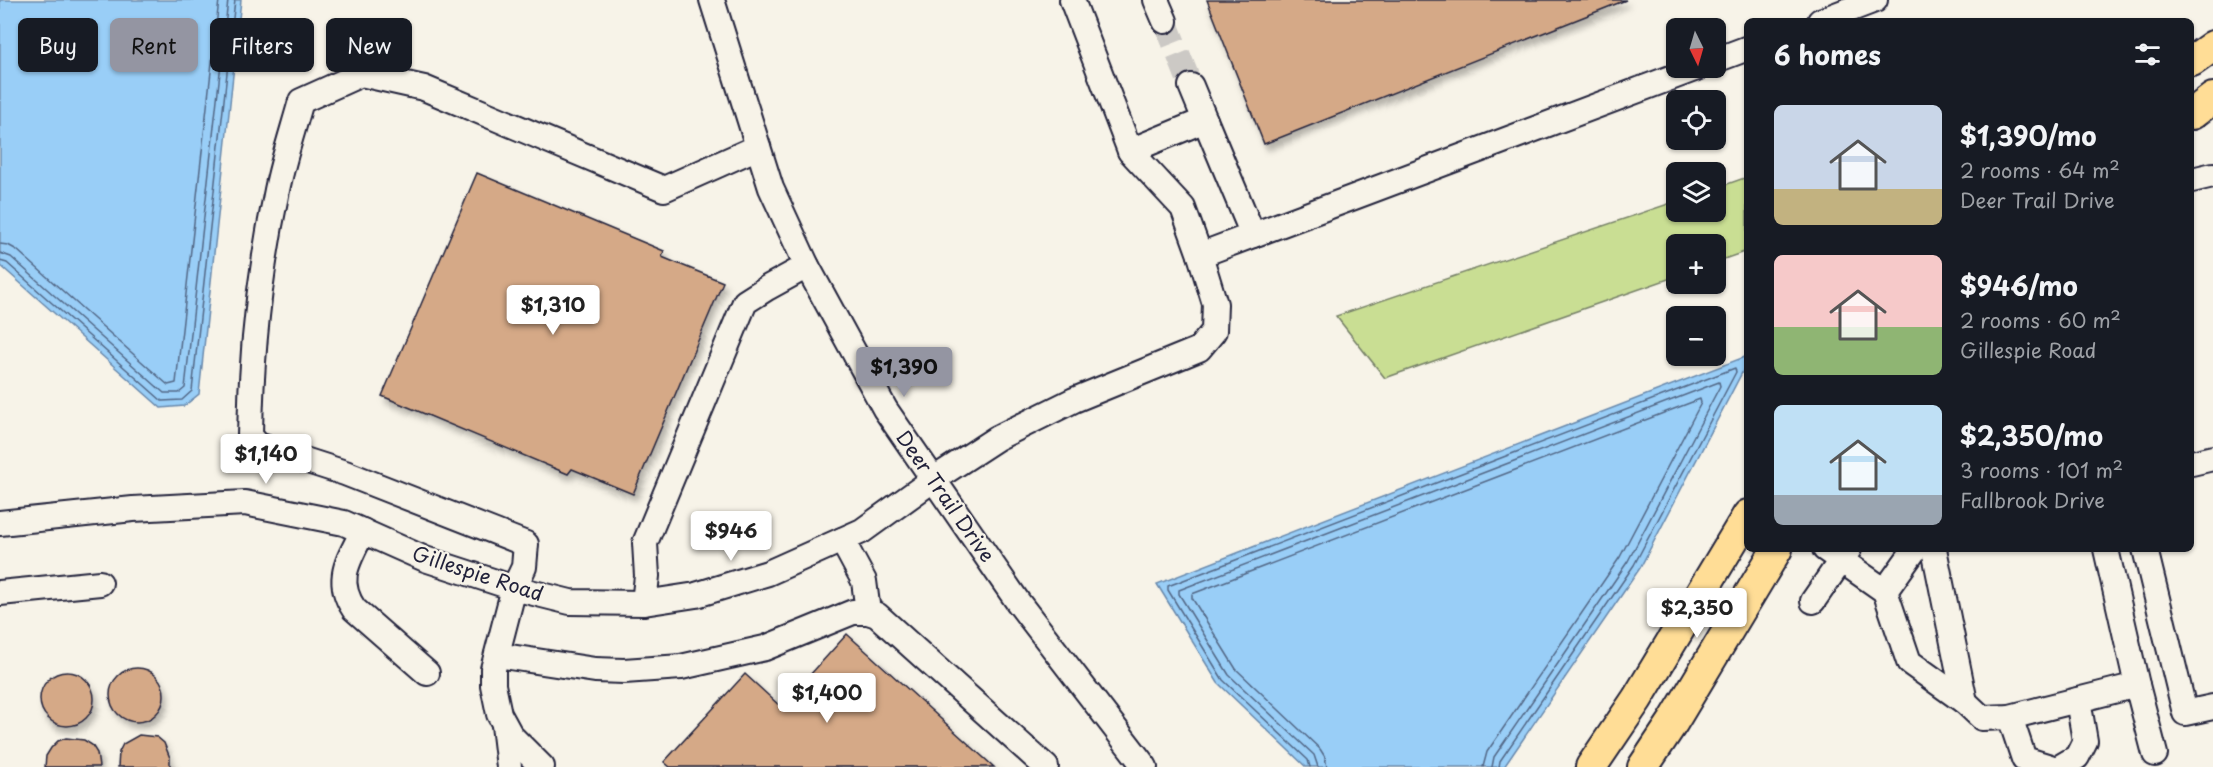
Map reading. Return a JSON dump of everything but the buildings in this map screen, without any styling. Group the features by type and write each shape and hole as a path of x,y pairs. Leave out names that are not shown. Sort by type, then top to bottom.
{"main road":[{"path":"2194,60 2213,46"},
{"path":"2194,112 2213,98"},
{"path":"1591,767 1637,699 1744,522"},
{"path":"1643,767 1775,552"},
{"path":"1666,649 1703,671"}],"street":[{"name":"Deer Trail Drive","path":"712,0 771,188 807,266 885,409 1018,602 1145,767"},
{"path":"1072,0 1130,151 1205,120"},
{"path":"1828,18 1875,0"},
{"path":"1726,56 1744,50"},
{"path":"542,767 511,736 499,714 493,685 493,669 526,544 345,473 258,445 250,436 251,390 259,303 277,189 301,101 361,74 424,88 664,189 758,147"},
{"path":"1200,255 1670,78"},
{"path":"1191,86 1253,235"},
{"name":"Gillespie Road","path":"0,523 133,509 245,503 344,523 425,559 519,577 570,602 644,603 696,595 768,573 862,531 996,438 1074,400 1199,349 1214,331 1215,304 1200,255 1183,208 1130,151"},
{"path":"2194,180 2213,175"},
{"path":"644,603 647,576 645,543 745,302 807,266"},
{"path":"2194,463 2213,458"},
{"path":"363,531 344,573 344,590 348,600 354,609 428,673"},
{"path":"842,540 864,581 868,612"},
{"path":"1885,591 1913,552"},
{"path":"1935,552 1965,702"},
{"path":"2107,552 2155,754"},
{"path":"2146,552 2185,713 2213,707"},
{"path":"1813,601 1838,553 1885,591 1909,662 1965,702 1982,718 2010,717 2137,685"},
{"path":"0,593 100,583"},
{"path":"497,655 595,670 624,671 681,667 765,648 853,612 868,612 877,615 1046,767"},
{"path":"2060,767 2077,757 2085,741 2078,700"},
{"path":"2010,717 2024,759 2050,767"},
{"path":"504,723 509,767"}],"green space":[{"path":"1744,178 1744,252 1726,258 1726,234 1666,234 1666,280 1385,378 1336,316 1666,205 1666,222 1726,222 1726,184"}],"water":[{"path":"0,0 241,0 239,18 210,18 210,72 233,72 199,394 184,406 161,408 0,265"},
{"path":"1744,357 1744,369 1640,568 1504,767 1306,767 1218,683 1157,584"}],"tunnel":[{"path":"1165,21 1191,86"}]}
